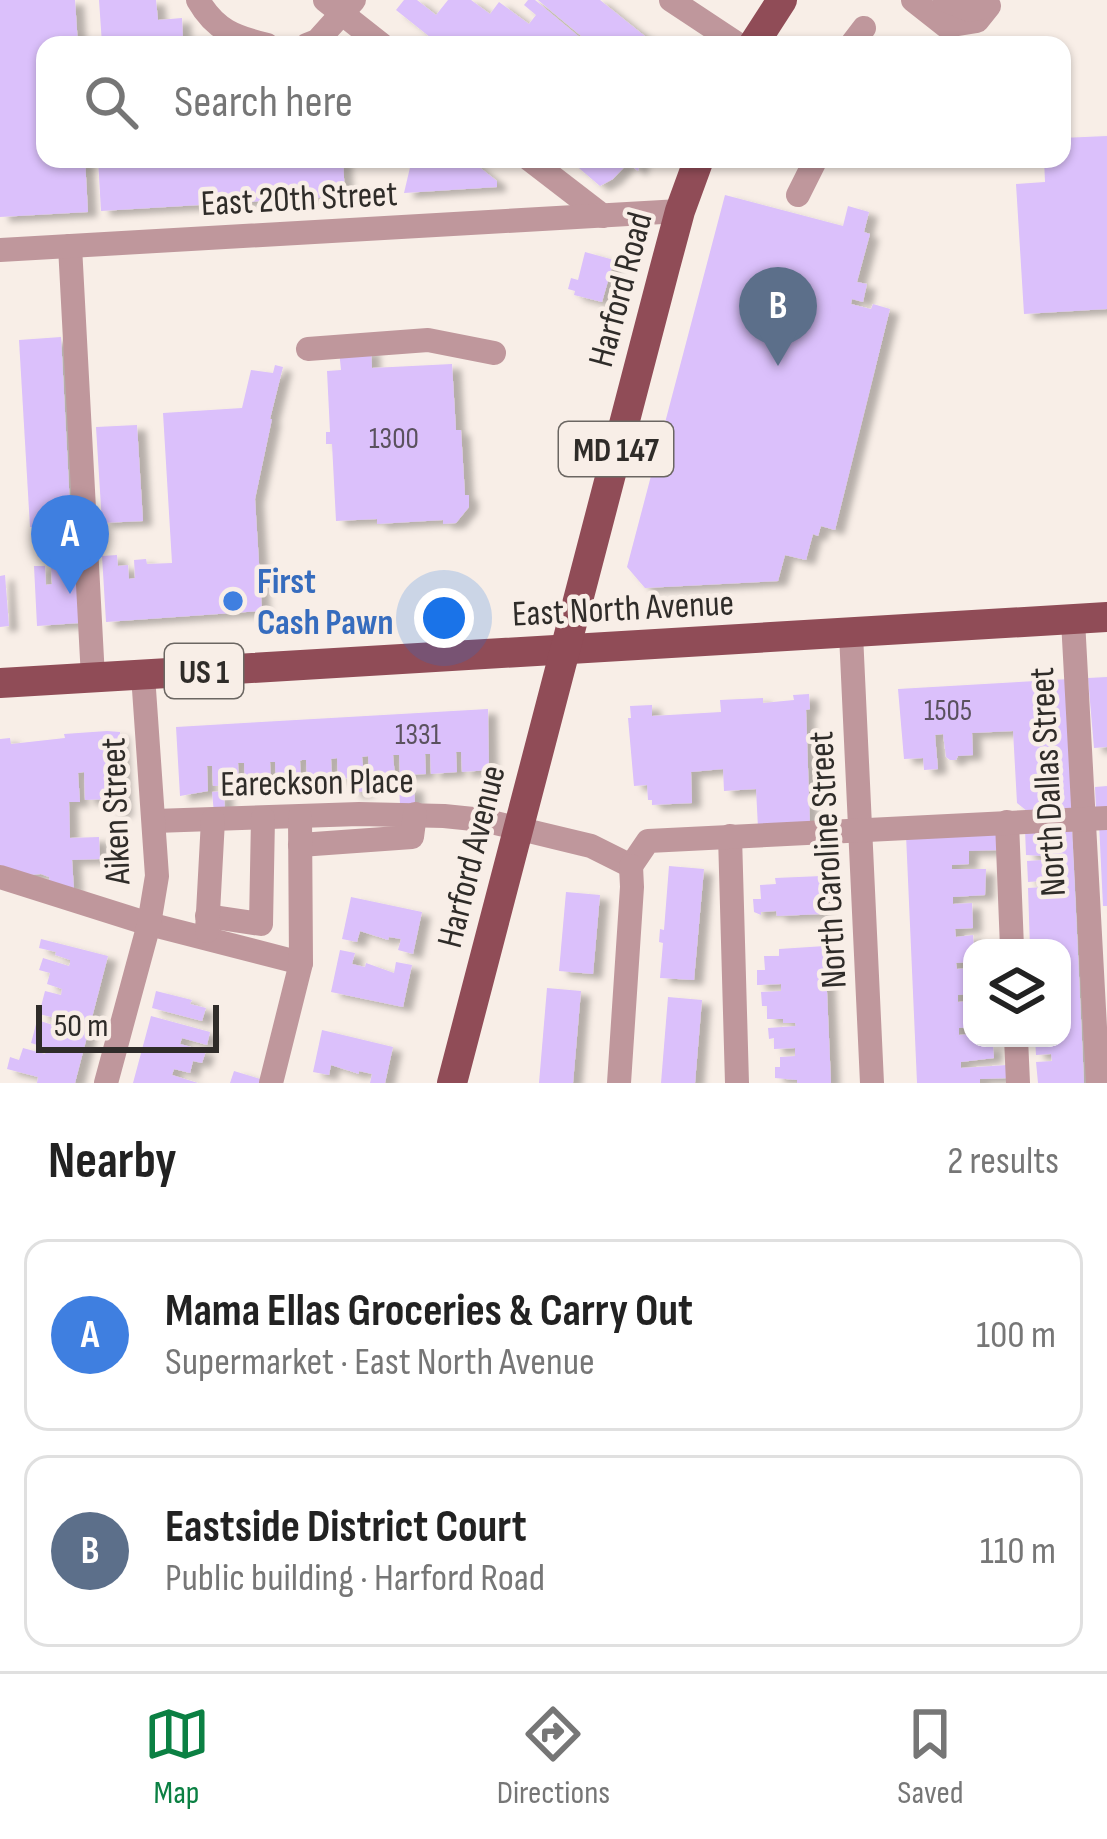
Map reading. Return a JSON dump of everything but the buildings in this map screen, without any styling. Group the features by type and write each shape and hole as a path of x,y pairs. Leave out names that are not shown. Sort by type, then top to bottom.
{"main road":[{"path":"759,36 782,0"},
{"name":"Harford Road","path":"563,649 680,211 696,168"},
{"name":"East North Avenue","path":"0,683 1107,617"},
{"name":"Harford Avenue","path":"452,1083 563,649"}],"street":[{"path":"198,0 207,16 234,36"},
{"path":"673,0 727,36"},
{"path":"914,0 946,26 977,21 992,3"},
{"path":"945,0 969,10 992,3"},
{"path":"320,36 340,5 373,36"},
{"path":"541,168 602,216"},
{"path":"798,195 812,168"},
{"name":"East 20th Street","path":"0,250 680,211"},
{"path":"70,246 94,678"},
{"path":"308,349 428,340 494,353"},
{"name":"North Dallas Street","path":"1073,620 1096,818 1098,1083"},
{"name":"North Caroline Street","path":"851,634 872,1083"},
{"name":"Aiken Street","path":"106,1083 157,876 143,675"},
{"path":"300,845 412,837 415,814"},
{"name":"Eareckson Place","path":"155,821 415,814 483,820 591,846 631,866"},
{"path":"0,877 149,923 207,927 261,923 263,818"},
{"path":"271,1083 301,963 300,818"},
{"path":"619,1083 631,866 648,841 1096,818"},
{"path":"207,927 213,820"},
{"path":"1007,822 1012,939"},
{"path":"730,836 737,1083"},
{"path":"207,927 301,963"},
{"path":"1016,1047 1018,1083"}],"place":[{"name":"Eastside District Court","path":"778,366"},
{"name":"Mama Ellas Groceries & Carry Out","path":"70,594"},
{"name":"First Cash Pawn","path":"233,601"}]}
